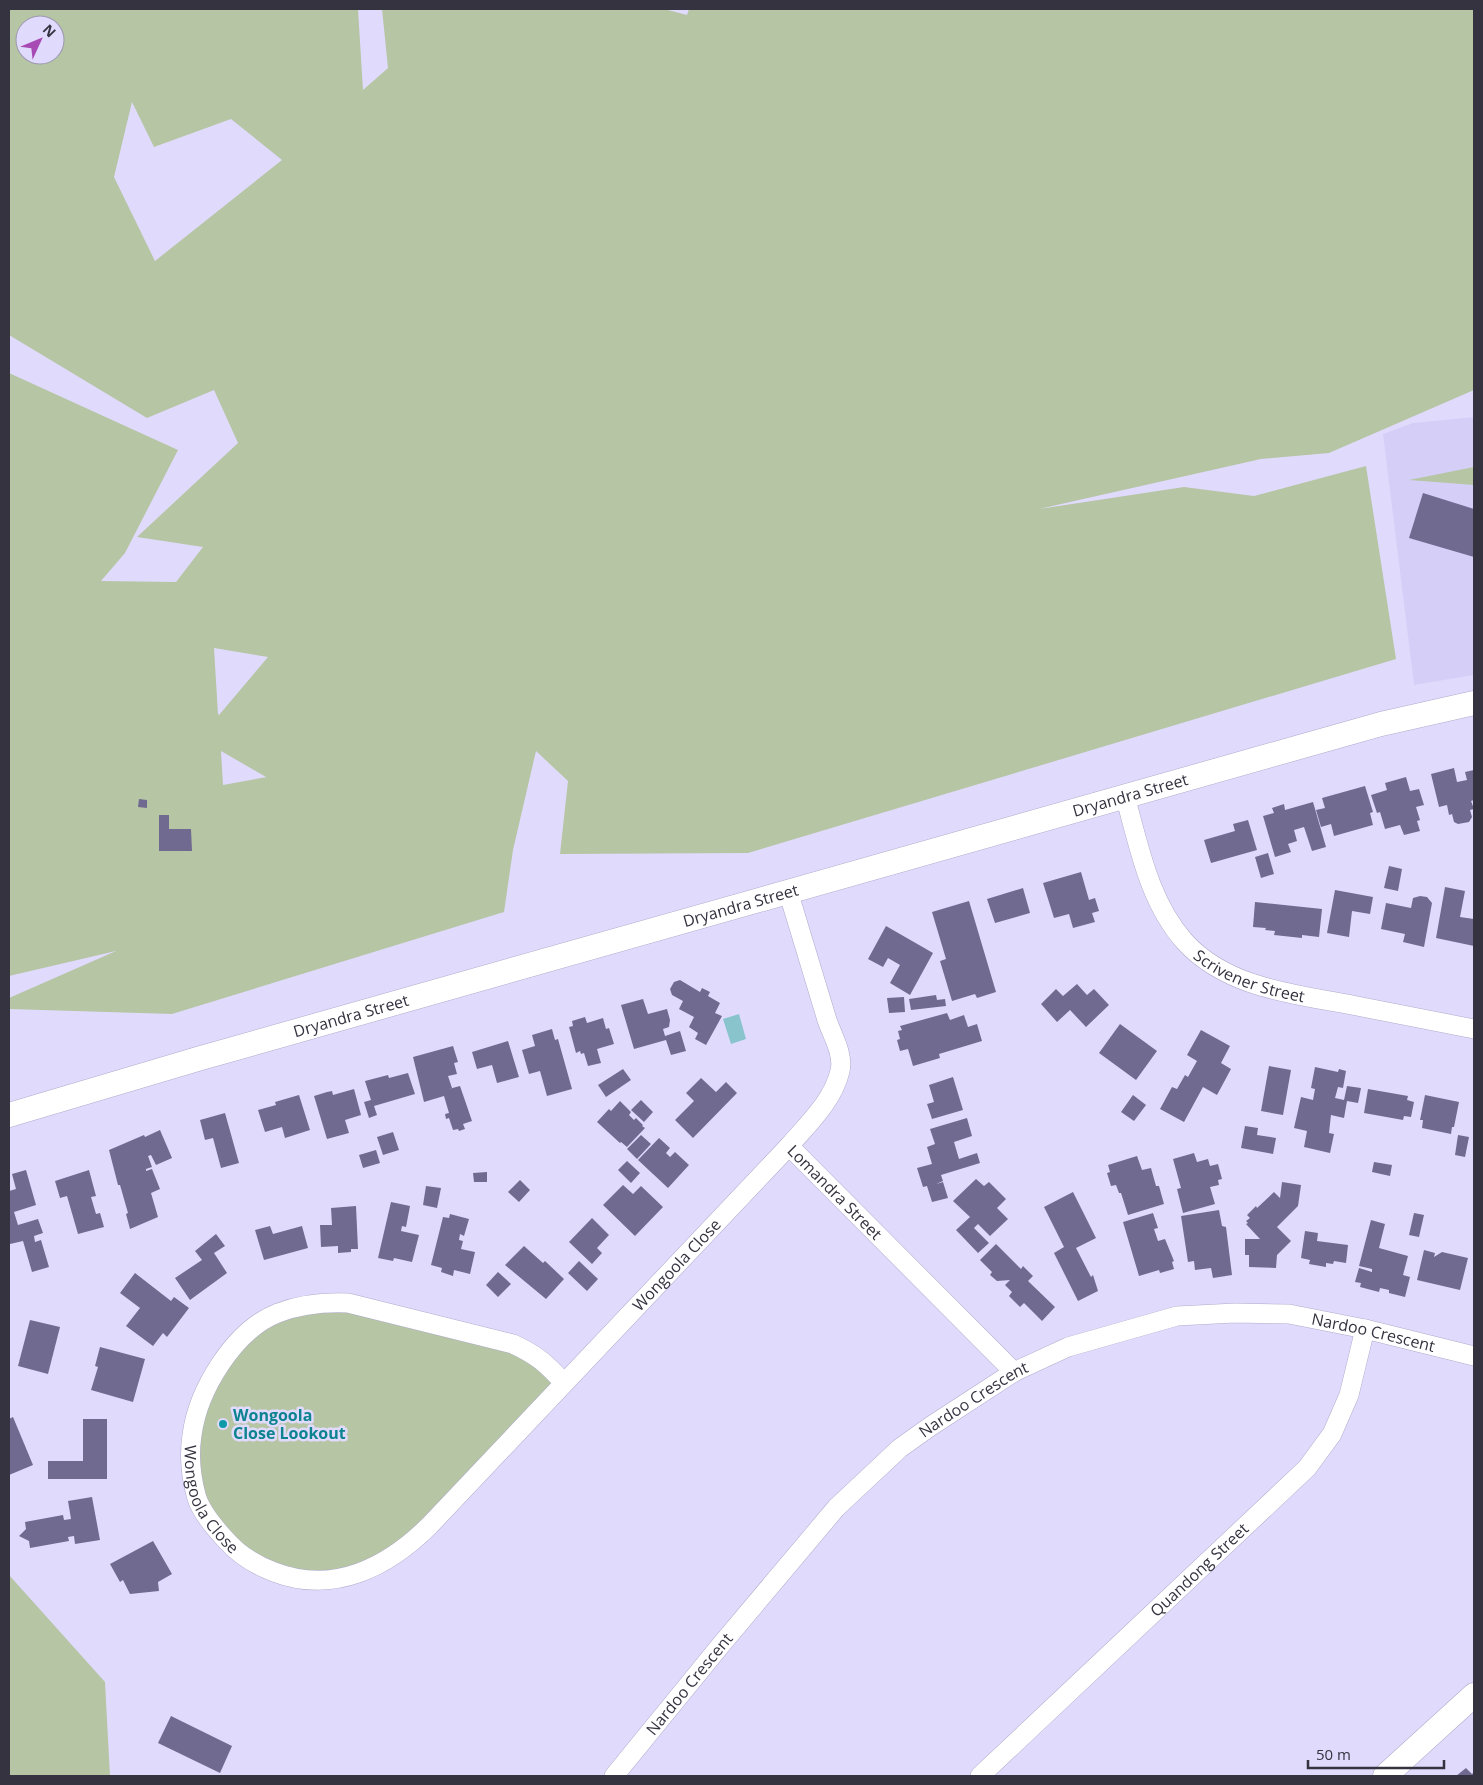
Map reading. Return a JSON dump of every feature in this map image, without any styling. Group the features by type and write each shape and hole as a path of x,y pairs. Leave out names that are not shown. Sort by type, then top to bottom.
{"street":[{"name":"Dryandra Street","path":"9,1115 201,1058 1381,724 1474,703"},
{"name":"Scrivener Street","path":"1126,796 1150,883 1165,913 1185,942 1210,964 1244,981 1280,992 1474,1029"},
{"name":"Lomandra Street","path":"788,891 828,1023 838,1047 841,1069 834,1088 819,1110 789,1146 1014,1372"},
{"name":"Wongoola Close","path":"564,1383 550,1367 533,1353 513,1344 348,1303 324,1302 276,1313 254,1326 235,1344 219,1365 198,1409 192,1435 191,1467 196,1497 212,1524 233,1548 258,1566 282,1575 308,1580 332,1580 356,1575 398,1554 415,1541 789,1146"},
{"name":"Nardoo Crescent","path":"614,1776 836,1508 900,1448 1014,1372 1068,1347 1177,1316 1235,1313 1289,1314 1365,1329 1474,1356"},
{"name":"Quandong Street","path":"980,1776 1307,1468 1332,1434 1349,1395 1365,1329"},
{"path":"1385,1776 1474,1695"}],"shaded area":[{"path":"9,9 358,9 363,90 388,68 382,9 664,9 687,15 689,9 1474,9 1474,390 1329,453 1261,459 1039,509 1184,487 1254,496 1366,466 1396,659 748,853 560,854 568,781 536,751 513,850 504,912 172,1014 9,1009 9,998 116,951 9,976 9,373 178,450 125,553 101,581 176,582 203,547 137,537 238,443 214,390 147,418 9,335","holes":["132,102 154,147 231,119 282,160 155,261 114,177","214,648 268,657 219,715 218,714","221,751 266,777 267,777 223,785"]},
{"path":"1474,417 1474,675 1414,685 1383,434 1413,423"},
{"path":"1474,467 1474,485 1409,480"},
{"path":"739,1014 746,1039 731,1044 723,1019"},
{"path":"323,1302 513,1344 564,1383 377,1566 282,1575 212,1524 191,1467 198,1409 254,1326"},
{"path":"9,1575 105,1682 110,1776 9,1776"}],"building":[{"path":"1423,493 1474,509 1474,557 1409,538"},
{"path":"1454,768 1457,782 1467,780 1465,772 1474,770 1474,800 1471,801 1474,809 1470,810 1472,817 1469,822 1458,824 1454,822 1452,814 1449,815 1447,805 1439,807 1431,774"},
{"path":"1406,777 1410,791 1419,789 1424,805 1416,807 1420,820 1417,821 1420,831 1404,835 1400,825 1385,829 1380,812 1377,813 1371,795 1387,790 1385,783"},
{"path":"1365,786 1373,812 1370,813 1373,825 1334,836 1331,824 1321,827 1316,810 1325,808 1322,798"},
{"path":"139,799 147,800 147,808 138,807"},
{"path":"1313,802 1326,847 1312,851 1304,827 1294,830 1297,841 1288,844 1291,852 1275,857 1263,816 1274,813 1272,808 1284,804 1285,810"},
{"path":"159,815 169,815 169,829 191,829 192,851 159,851"},
{"path":"1248,820 1257,850 1211,863 1204,840 1235,831 1233,824"},
{"path":"1268,853 1274,874 1261,878 1255,857"},
{"path":"1389,866 1402,869 1398,891 1384,888"},
{"path":"1081,872 1089,900 1095,898 1099,911 1092,913 1095,922 1073,928 1069,914 1054,918 1043,883"},
{"path":"1445,887 1465,891 1460,917 1474,919 1474,946 1436,938"},
{"path":"1023,888 1030,913 995,923 987,899"},
{"path":"1335,890 1373,897 1370,914 1352,911 1349,937 1327,933"},
{"path":"1427,897 1432,903 1424,947 1403,942 1405,934 1381,929 1386,903 1411,908 1413,898"},
{"path":"969,901 996,992 977,998 975,994 952,1001 940,961 946,959 932,912"},
{"path":"1255,902 1322,909 1319,937 1302,935 1302,938 1274,935 1275,931 1253,927"},
{"path":"886,926 933,953 910,995 890,983 900,965 888,958 883,967 868,959"},
{"path":"680,980 700,992 702,988 710,992 708,996 720,1003 715,1013 722,1016 706,1045 695,1039 698,1033 689,1027 694,1017 679,1009 683,1001 672,995 670,989 674,982"},
{"path":"1077,984 1087,995 1094,989 1109,1005 1086,1027 1070,1010 1057,1022 1041,1004 1056,989 1063,996"},
{"path":"936,995 937,1000 945,999 946,1006 911,1010 909,999"},
{"path":"904,997 905,1012 889,1013 887,998"},
{"path":"643,999 648,1014 667,1009 670,1020 669,1027 663,1029 665,1036 680,1031 686,1051 671,1055 666,1040 634,1049 621,1005"},
{"path":"947,1013 950,1020 964,1015 968,1027 977,1024 982,1041 939,1054 940,1058 913,1066 908,1049 900,1051 897,1040 900,1039 898,1031 902,1030 900,1026"},
{"path":"585,1017 587,1023 603,1018 606,1029 609,1028 614,1044 597,1049 601,1063 588,1066 584,1053 581,1054 580,1051 576,1053 569,1027 573,1026 572,1021"},
{"path":"1120,1024 1157,1051 1136,1080 1099,1053"},
{"path":"552,1029 555,1040 558,1039 572,1089 547,1096 540,1071 529,1074 522,1050 535,1046 532,1035"},
{"path":"1201,1030 1230,1046 1221,1063 1231,1069 1217,1095 1203,1087 1184,1122 1160,1109 1172,1087 1177,1089 1185,1075 1188,1077 1197,1061 1187,1055"},
{"path":"508,1041 519,1077 497,1083 492,1065 477,1069 472,1052"},
{"path":"453,1046 458,1062 454,1063 457,1074 448,1076 452,1088 445,1090 460,1086 472,1121 463,1124 465,1129 459,1131 458,1129 453,1130 449,1118 446,1119 445,1114 449,1113 444,1096 424,1102 413,1057"},
{"path":"1269,1066 1291,1070 1283,1115 1261,1111"},
{"path":"1315,1067 1338,1072 1339,1069 1346,1071 1343,1088 1338,1087 1335,1098 1344,1100 1347,1086 1361,1088 1358,1103 1347,1101 1344,1118 1331,1115 1329,1133 1334,1134 1330,1153 1304,1147 1307,1131 1294,1128 1301,1097 1313,1100 1315,1089 1311,1088"},
{"path":"623,1069 631,1080 606,1097 598,1085"},
{"path":"408,1073 415,1094 374,1106 377,1115 369,1118 364,1102 371,1100 365,1081 388,1075 389,1078"},
{"path":"953,1077 963,1110 932,1119 927,1104 934,1102 929,1085"},
{"path":"701,1078 716,1092 726,1082 737,1093 693,1138 675,1120 694,1101 686,1093"},
{"path":"354,1089 361,1115 345,1120 349,1133 327,1139 314,1096 332,1091 333,1095"},
{"path":"1368,1089 1408,1096 1407,1100 1414,1102 1411,1117 1404,1116 1403,1120 1364,1113"},
{"path":"299,1095 310,1130 285,1138 282,1127 265,1132 258,1110 276,1105 275,1102"},
{"path":"1133,1095 1146,1105 1134,1121 1121,1112"},
{"path":"1425,1095 1459,1102 1451,1134 1422,1128 1423,1120 1420,1120"},
{"path":"641,1100 653,1112 644,1122 631,1110"},
{"path":"620,1101 631,1112 629,1115 634,1120 636,1118 645,1128 627,1147 597,1122 609,1109 611,1111"},
{"path":"225,1113 239,1163 221,1168 213,1138 205,1140 200,1120"},
{"path":"967,1118 972,1136 954,1142 959,1159 977,1153 980,1163 941,1175 943,1181 936,1184 943,1182 948,1198 932,1202 927,1186 923,1187 917,1168 932,1164 927,1147 935,1144 930,1129"},
{"path":"1245,1126 1258,1128 1257,1135 1276,1138 1273,1154 1241,1148"},
{"path":"160,1130 172,1158 156,1165 151,1155 148,1156 152,1167 146,1169 146,1171 152,1169 160,1189 151,1193 158,1217 130,1229 126,1214 128,1213 109,1150"},
{"path":"393,1132 399,1150 383,1155 377,1137"},
{"path":"641,1135 651,1144 637,1159 627,1149"},
{"path":"1458,1135 1469,1137 1465,1157 1455,1155"},
{"path":"659,1138 670,1148 666,1153 670,1157 675,1152 689,1165 668,1188 638,1160"},
{"path":"376,1150 380,1163 363,1168 359,1155"},
{"path":"1194,1153 1197,1162 1208,1159 1210,1166 1218,1164 1222,1179 1218,1180 1219,1185 1210,1187 1215,1204 1183,1213 1177,1189 1181,1188 1173,1159"},
{"path":"1137,1156 1142,1170 1151,1168 1164,1204 1128,1215 1121,1193 1119,1193 1116,1185 1111,1186 1107,1173 1110,1172 1108,1165"},
{"path":"627,1161 640,1173 631,1183 618,1170"},
{"path":"1374,1162 1392,1165 1390,1176 1372,1172"},
{"path":"26,1170 36,1205 14,1212 18,1225 38,1219 43,1233 34,1236 35,1242 41,1240 49,1267 32,1272 23,1241 10,1244 9,1240 9,1191 16,1189 12,1174"},
{"path":"89,1170 96,1196 91,1197 96,1214 100,1213 104,1227 78,1234 67,1196 60,1198 55,1181"},
{"path":"487,1172 487,1182 474,1182 473,1173"},
{"path":"976,1179 984,1186 989,1182 1006,1199 997,1208 1008,1219 990,1236 978,1224 974,1228 989,1243 978,1253 956,1230 970,1217 953,1201"},
{"path":"520,1180 530,1190 519,1202 508,1192"},
{"path":"1282,1182 1301,1185 1298,1206 1277,1227 1291,1241 1277,1255 1276,1268 1249,1267 1249,1255 1245,1255 1245,1239 1260,1239 1246,1224 1248,1223 1246,1221 1250,1218 1247,1215 1274,1192 1280,1198"},
{"path":"623,1185 633,1194 641,1186 663,1207 635,1236 603,1205"},
{"path":"426,1186 441,1188 437,1208 423,1205"},
{"path":"1073,1192 1096,1238 1076,1248 1091,1277 1093,1275 1098,1291 1078,1301 1054,1253 1064,1247 1044,1207"},
{"path":"391,1202 410,1206 406,1227 402,1226 401,1231 419,1235 412,1262 394,1258 393,1261 378,1258"},
{"path":"356,1206 358,1249 351,1249 351,1252 338,1253 338,1246 321,1247 320,1225 332,1225 331,1208"},
{"path":"1219,1210 1222,1226 1226,1227 1232,1275 1213,1278 1211,1268 1195,1270 1194,1261 1188,1262 1181,1216"},
{"path":"1153,1213 1158,1228 1154,1229 1158,1241 1165,1239 1174,1261 1172,1262 1174,1269 1160,1273 1159,1270 1139,1276 1123,1222"},
{"path":"1414,1213 1424,1215 1419,1237 1409,1235"},
{"path":"450,1214 469,1219 464,1236 460,1234 459,1240 463,1241 461,1249 475,1252 470,1274 454,1270 453,1276 441,1272 442,1268 431,1265 443,1217 449,1218"},
{"path":"592,1218 609,1235 597,1248 602,1253 592,1264 569,1242"},
{"path":"1371,1220 1385,1224 1379,1248 1408,1256 1403,1275 1410,1277 1405,1297 1389,1293 1389,1290 1380,1288 1379,1292 1360,1287 1361,1283 1355,1282 1359,1268 1372,1272 1372,1269 1359,1266"},
{"path":"270,1226 273,1234 302,1226 308,1248 264,1260 255,1230"},
{"path":"1305,1231 1318,1233 1317,1241 1348,1245 1346,1263 1334,1261 1333,1264 1326,1263 1326,1267 1309,1264 1310,1260 1301,1258"},
{"path":"216,1234 225,1246 214,1253 227,1273 190,1300 175,1278 202,1260 195,1251"},
{"path":"996,1244 1021,1269 1023,1266 1033,1276 1028,1281 1055,1307 1042,1321 1024,1303 1020,1307 1009,1296 1012,1292 1005,1285 1010,1280 997,1281 990,1275 992,1272 980,1260"},
{"path":"524,1246 543,1263 545,1261 564,1279 546,1299 505,1265"},
{"path":"1424,1250 1435,1253 1434,1257 1442,1252 1468,1258 1460,1290 1417,1280"},
{"path":"579,1261 598,1279 587,1291 568,1273"},
{"path":"498,1272 511,1284 498,1297 486,1285"},
{"path":"135,1273 171,1301 174,1297 189,1308 167,1337 163,1333 153,1346 126,1326 140,1308 120,1293"},
{"path":"30,1320 60,1327 48,1374 18,1366"},
{"path":"100,1347 145,1359 133,1402 91,1390 98,1367 95,1366"},
{"path":"13,1417 33,1465 9,1475 9,1419"},
{"path":"83,1419 107,1419 107,1479 48,1479 48,1461 83,1461"},
{"path":"92,1497 100,1540 75,1544 74,1536 68,1537 69,1541 30,1548 29,1541 19,1536 26,1529 25,1522 63,1515 64,1520 71,1519 68,1501"},
{"path":"153,1541 172,1574 158,1582 159,1591 130,1594 123,1580 120,1582 110,1564"},
{"path":"171,1716 232,1746 220,1773 158,1743"},
{"path":"1466,1768 1472,1774 1474,1772 1474,1776 1456,1776"}],"place":[{"name":"Wongoola Close Lookout","path":"223,1424"}]}
